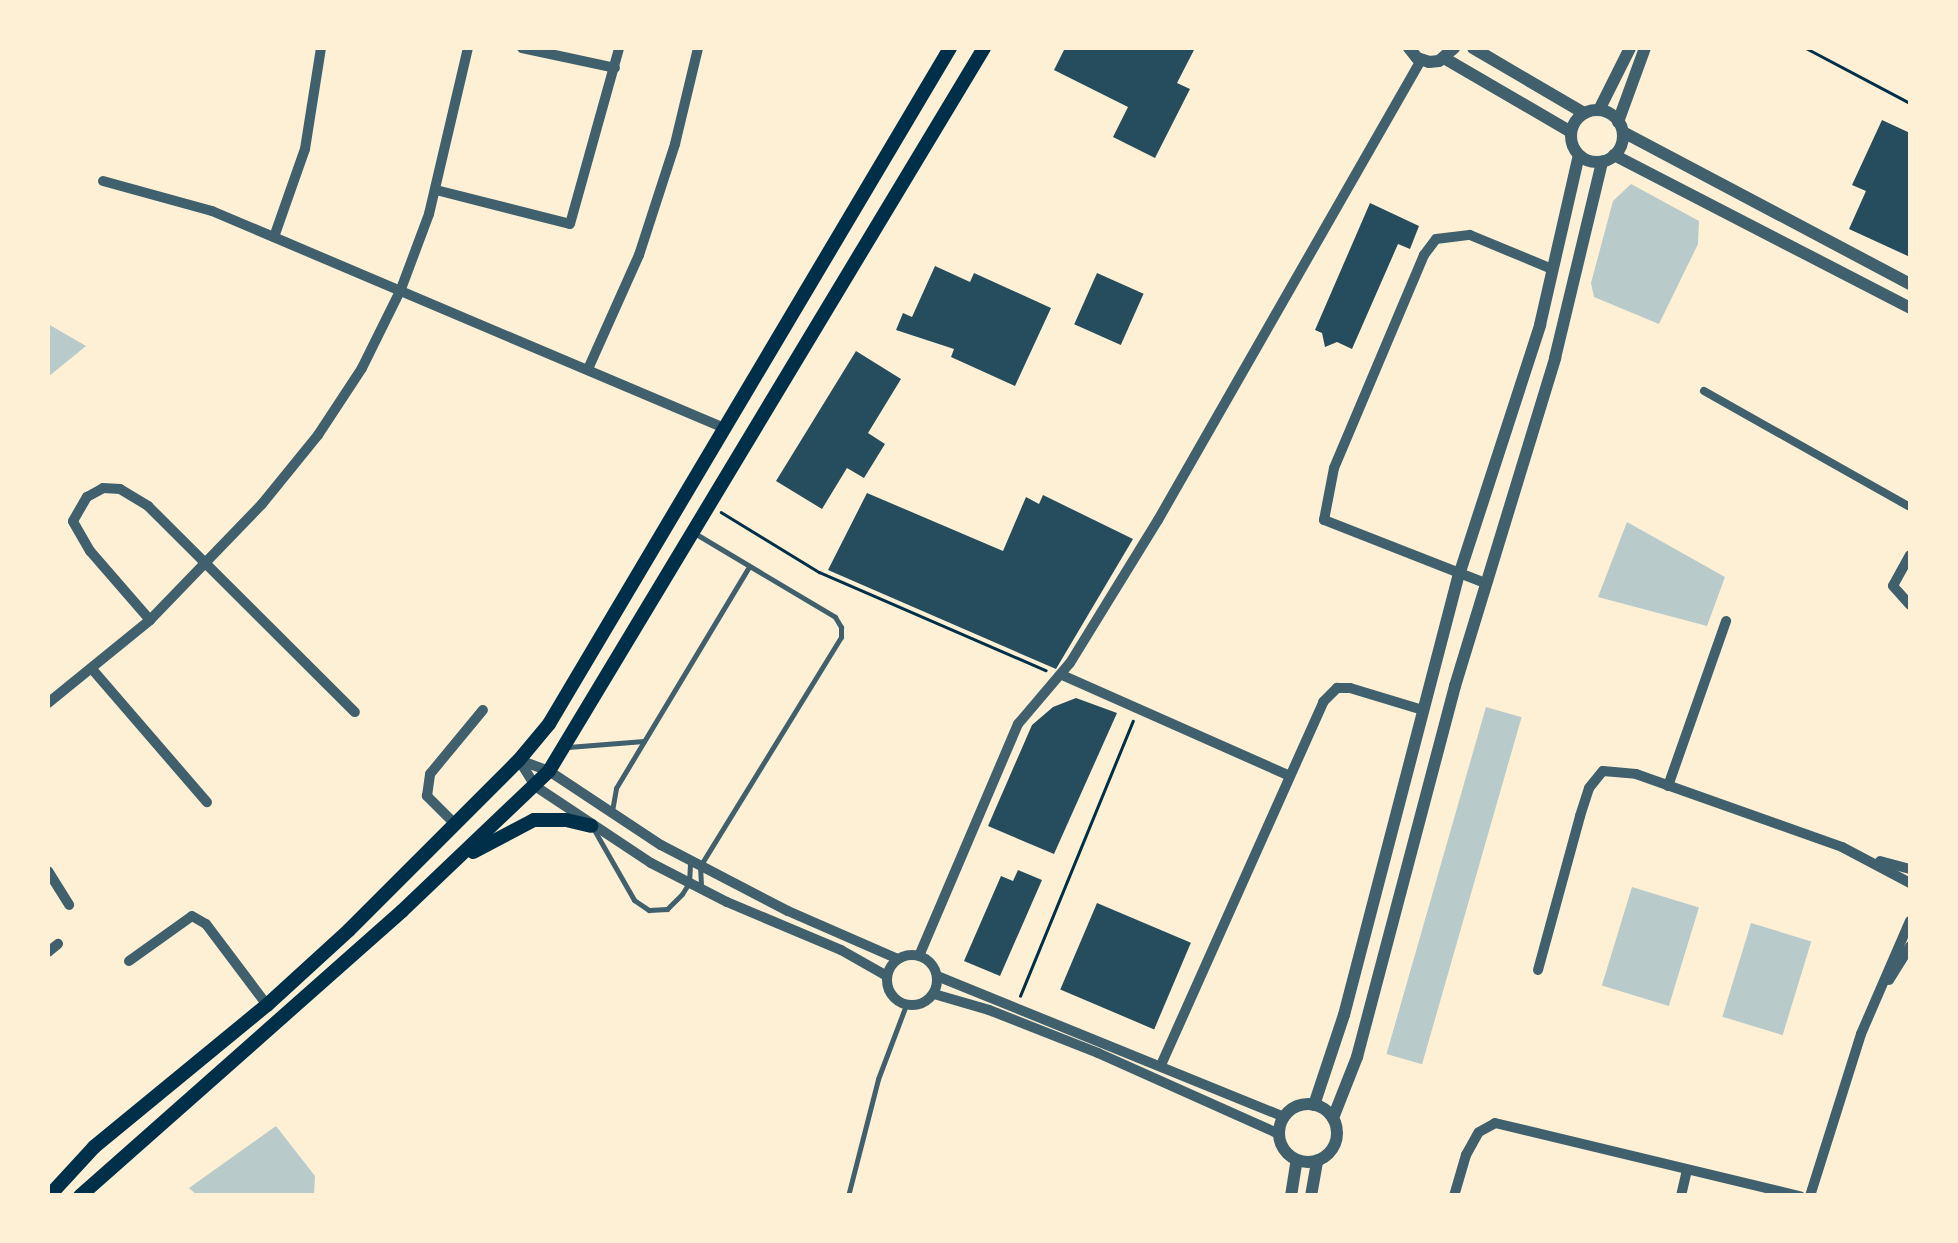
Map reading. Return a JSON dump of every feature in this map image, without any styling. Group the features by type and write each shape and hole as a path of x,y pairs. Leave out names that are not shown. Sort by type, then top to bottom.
{"main road":[{"path":"49,1196 94,1147 268,1006 519,760 584,670 950,48"},
{"path":"86,1191 450,865 549,771 984,48"},
{"path":"450,865 534,820 566,820 591,826"}],"street":[{"path":"274,237 305,149 321,48"},
{"path":"48,703 150,620 207,562 318,435 362,368 400,288 436,190 468,48"},
{"path":"522,48 615,68"},
{"path":"436,190 570,224 619,48"},
{"path":"588,368 640,255 675,144 698,48"},
{"path":"1409,48 1421,60"},
{"path":"1473,48 1584,114"},
{"path":"1600,110 1630,48"},
{"path":"1311,1196 1317,1161 1335,1144 1333,1118 1357,1057 1486,582 1556,358 1608,158 1646,48"},
{"path":"920,956 1018,724 1062,675 1158,520 1421,60 1449,53 1571,132 1579,155 1540,326 1459,575 1344,1015 1314,1105"},
{"path":"1571,132 1584,114 1600,110"},
{"path":"1600,110 1620,127 1910,284"},
{"path":"1579,155 1608,158 1910,308"},
{"path":"103,181 212,211 724,428"},
{"path":"1486,582 1459,575 1324,520 1334,468 1424,255 1436,239 1470,236 1552,269"},
{"path":"1704,391 1910,507"},
{"path":"150,620 90,552 74,521 87,496 102,488 120,488 148,506 355,712"},
{"path":"1910,555 1894,586 1910,605"},
{"path":"1668,786 1726,621"},
{"path":"92,669 207,802"},
{"path":"1062,675 1290,776"},
{"path":"1161,1065 1323,702 1338,688 1350,688 1423,710"},
{"path":"455,824 427,796 430,774 482,710"},
{"path":"519,760 549,771 613,816 700,866 898,959 920,956 931,963 937,976 934,994 922,1004 906,1005 889,991 887,976 898,959"},
{"path":"519,760 535,786 591,826 690,883 841,950 887,976"},
{"path":"1538,970 1589,788 1603,772 1621,770 1910,870"},
{"path":"1860,855 1910,883"},
{"path":"48,871 69,905"},
{"path":"130,961 192,916 206,924 268,1006"},
{"path":"1810,1196 1861,1034 1910,921"},
{"path":"48,952 58,944"},
{"path":"1861,1034 1910,946"},
{"path":"937,976 1285,1117"},
{"path":"934,994 989,1010 1098,1053 1279,1134"},
{"path":"1317,1161 1297,1160 1284,1150 1279,1134 1285,1117 1298,1106 1314,1105 1333,1118"},
{"path":"1454,1196 1466,1155 1479,1132 1495,1123 1800,1196"},
{"path":"1291,1196 1297,1160"},
{"path":"1681,1196 1687,1172"}],"lane":[{"path":"693,532 835,618 841,637 700,866 702,889"},
{"path":"613,816 610,802 749,567"},
{"path":"565,747 644,741"},
{"path":"591,826 634,900 650,910 675,904 690,883 688,860"},
{"path":"848,1196 878,1079 906,1005"}],"path":[{"path":"1806,48 1910,103"},
{"path":"709,506 819,572 1025,664 1062,675"},
{"path":"1016,1007 1139,707"}],"shaded area":[{"path":"1631,184 1699,221 1698,244 1659,324 1594,297 1591,283 1613,201"},
{"path":"48,324 86,346 48,377"},
{"path":"1627,522 1725,577 1707,626 1598,597"},
{"path":"1486,707 1522,717 1422,1064 1386,1054"},
{"path":"1632,887 1699,907 1669,1006 1602,985"},
{"path":"1751,923 1811,941 1783,1035 1722,1017"},
{"path":"276,1126 315,1176 314,1195 197,1195 189,1188"}],"building":[{"path":"1065,48 1195,48 1177,83 1190,89 1155,158 1113,137 1128,107 1054,70"},
{"path":"1882,120 1910,133 1910,257 1849,229 1866,191 1852,185"},
{"path":"1370,203 1419,226 1410,249 1398,244 1352,349 1337,342 1325,347 1322,333 1315,330"},
{"path":"935,266 970,282 974,273 1051,308 1015,386 951,357 954,349 896,330 903,313 912,317"},
{"path":"1097,273 1144,294 1121,345 1074,324"},
{"path":"856,351 901,379 868,433 885,444 864,478 847,468 822,509 776,481"},
{"path":"867,493 1003,551 1026,497 1039,504 1043,495 1133,539 1056,669 828,570"},
{"path":"1076,698 1117,713 1054,854 988,826 1032,725 1053,707"},
{"path":"1018,870 1042,880 1000,976 964,961 1001,876 1013,881"},
{"path":"1097,903 1191,943 1154,1029 1060,990"}]}
